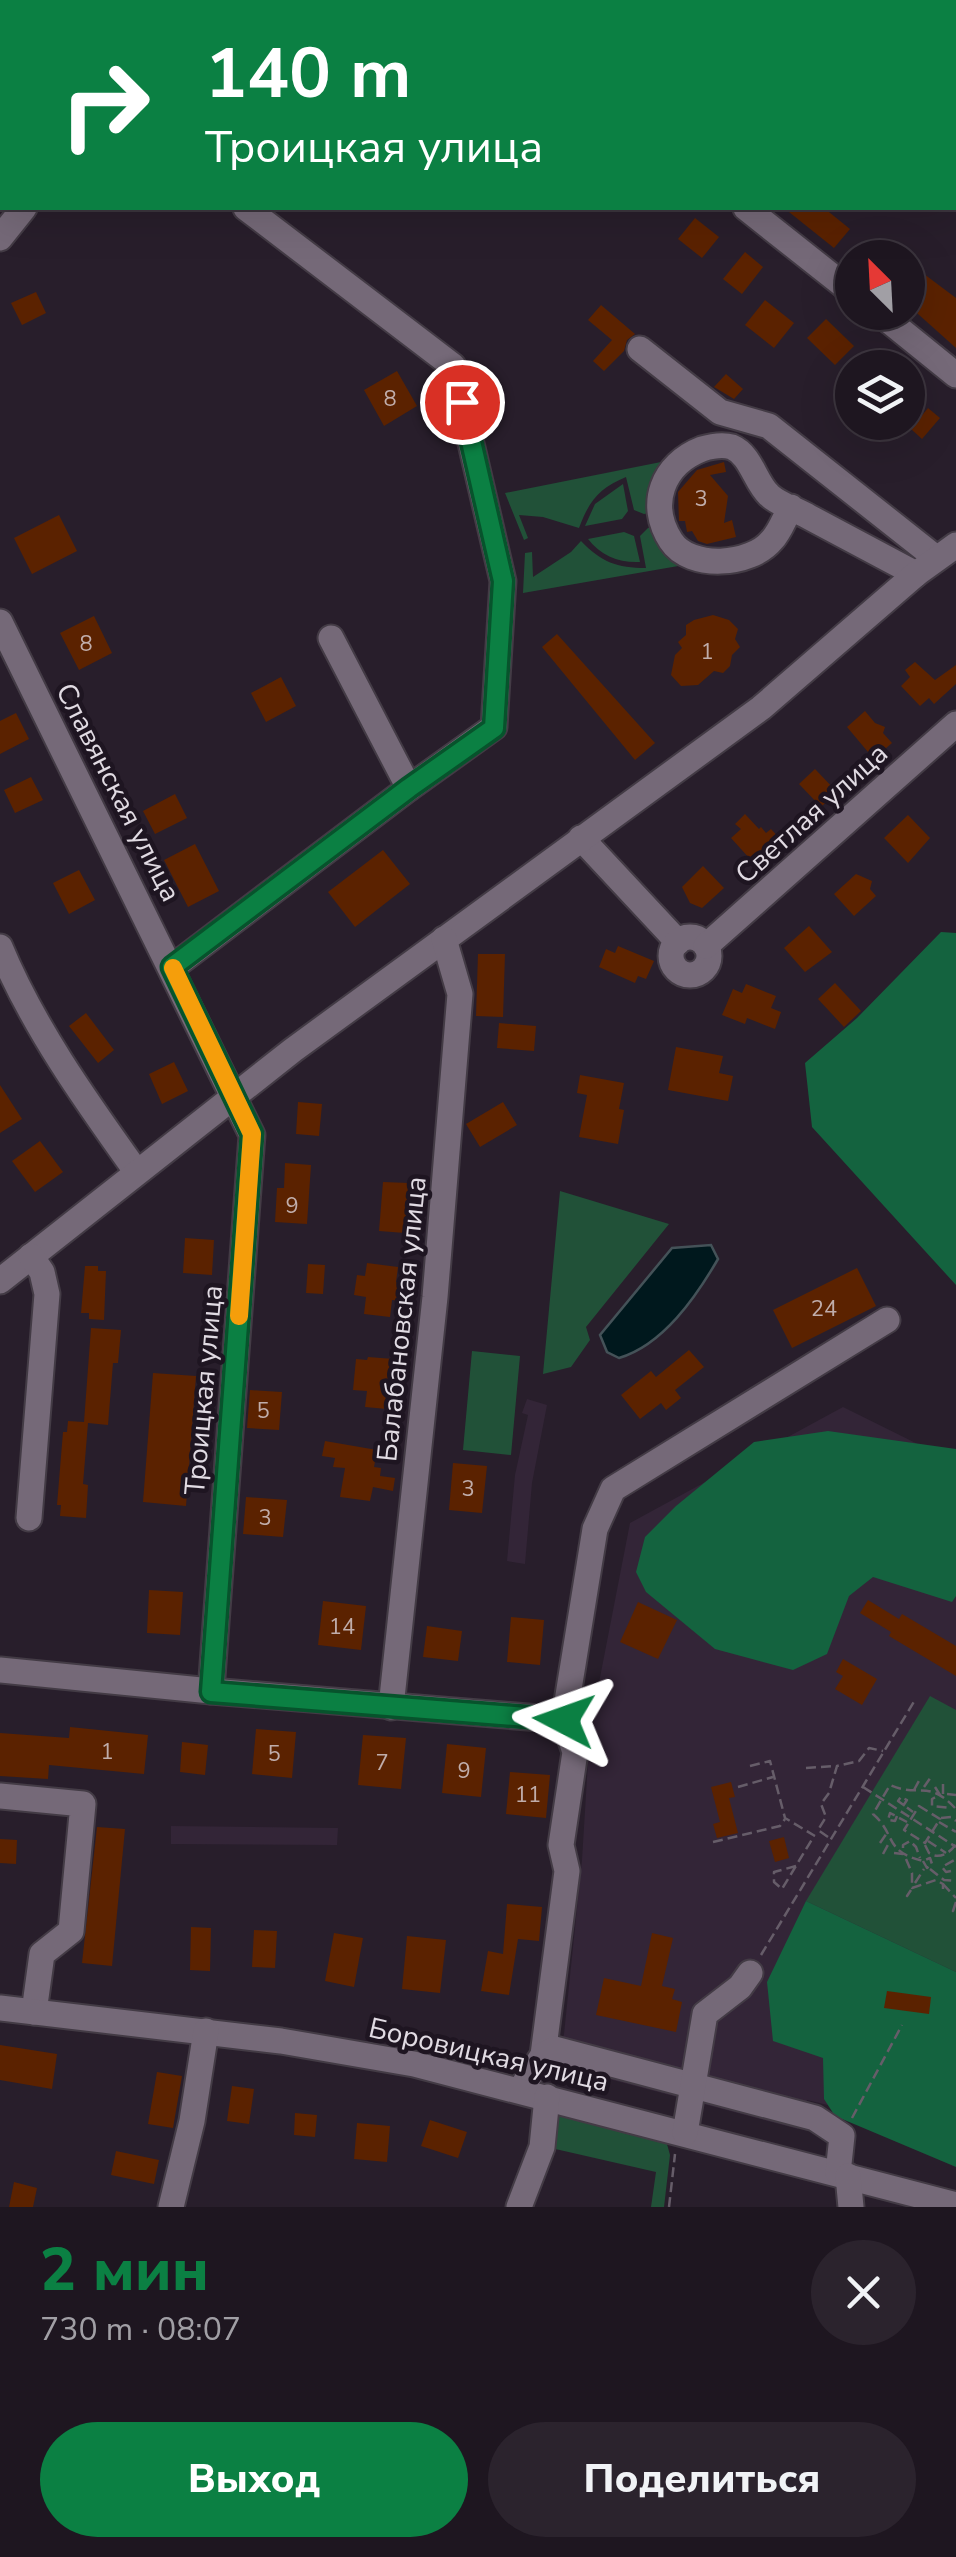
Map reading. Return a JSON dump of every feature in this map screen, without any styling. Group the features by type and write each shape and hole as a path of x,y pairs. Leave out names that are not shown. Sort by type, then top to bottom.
{"street":[{"path":"0,238 22,210"},
{"path":"172,967 494,728 503,581 453,366 249,210"},
{"path":"749,210 835,279"},
{"path":"900,330 956,375"},
{"path":"640,349 720,412 770,426 936,559"},
{"path":"791,507 772,541 757,552 715,562 686,556 675,548 667,535 659,502 665,477 678,462 713,446 730,446 740,453 769,495 791,507 936,559"},
{"path":"0,1281 293,1050 761,708 936,559"},
{"name":"Славянская улица","path":"0,622 235,1098"},
{"path":"330,638 409,788"},
{"name":"Светлая улица","path":"581,838 678,942 691,938 706,946 956,724"},
{"name":"Балабановская улица","path":"392,1706 436,1297 460,994 452,932"},
{"path":"0,947 13,979 82,1093 136,1171"},
{"name":"Троицкая улица","path":"211,1692 252,1134 235,1098"},
{"path":"29,1518 47,1294 42,1272 31,1256"},
{"path":"520,2090 543,2055 568,1871 562,1845 574,1752 564,1720 595,1529 613,1489 887,1320"},
{"path":"0,1670 211,1692 564,1720"},
{"path":"0,1796 83,1804 70,1931 42,1954 34,2012"},
{"path":"680,2144 705,2014 740,1987 750,1973"},
{"name":"Боровицкая улица","path":"0,2008 206,2031 414,2064 547,2097 680,2144 843,2174 956,2206"},
{"path":"171,2207 192,2121 206,2031"},
{"path":"543,2055 555,2049 815,2118 842,2136 843,2174 851,2207"},
{"path":"520,2207 542,2147 547,2097"}],"path":[{"path":"750,1973 916,1700"},
{"path":"806,1768 859,1761 869,1748 884,1752"},
{"path":"750,1766 770,1760 786,1818 814,1836"},
{"path":"796,1866 774,1872 774,1882 782,1890 826,1817 821,1804 838,1766"},
{"path":"738,1787 774,1777"},
{"path":"904,1856 889,1842 887,1832 872,1814 890,1785 913,1791 922,1788 931,1777"},
{"path":"913,1791 920,1779"},
{"path":"943,1784 943,1794"},
{"path":"862,1786 956,1846 922,1861 894,1853"},
{"path":"935,1787 955,1808 955,1820 939,1820"},
{"path":"922,1788 956,1794"},
{"path":"943,1794 930,1798 934,1808 955,1808"},
{"path":"903,1806 914,1812"},
{"path":"947,1853 904,1830 919,1806 956,1832"},
{"path":"896,1816 908,1823"},
{"path":"714,1842 780,1826 786,1818"},
{"path":"912,1889 932,1863 926,1842 939,1820"},
{"path":"818,1830 830,1838"},
{"path":"880,1843 887,1832"},
{"path":"883,1854 889,1842"},
{"path":"912,1889 912,1873 902,1843 912,1843 922,1861 940,1878 956,1880"},
{"path":"895,1862 904,1856"},
{"path":"951,1871 941,1867 956,1859"},
{"path":"940,1878 942,1887"},
{"path":"912,1889 931,1880 956,1900 952,1912 956,1910"},
{"path":"842,2136 902,2026"},
{"path":"669,2207 680,2144"}],"shaded area":[{"path":"711,1245 718,1259 677,1318 635,1352 619,1358 607,1352 600,1335 672,1248"},
{"path":"527,1399 547,1405 532,1483 525,1564 507,1561 515,1475 528,1415 522,1413"},
{"path":"843,1407 956,1463 956,2136 807,2100 798,2129 556,2065 564,2034 582,1860 590,1729 630,1523"},
{"path":"171,1826 338,1828 337,1845 171,1844"}],"green space":[{"path":"671,460 653,512 634,510 626,477 596,496 579,528 543,517 519,515 528,538 524,540 505,493"},
{"path":"623,484 628,511 622,519 585,526 595,504"},
{"path":"656,526 684,565 523,593 525,553 532,552 533,577 581,541 610,562 646,568 640,536"},
{"path":"624,532 634,536 640,562 611,557 588,539"},
{"path":"941,932 956,933 956,1285 812,1127 805,1063 857,1018"},
{"path":"560,1191 669,1224 586,1327 590,1340 571,1367 543,1374"},
{"path":"472,1351 520,1356 511,1455 463,1450"},
{"path":"828,1431 956,1449 956,1596 952,1602 873,1577 849,1596 827,1654 793,1670 715,1649 646,1592 636,1572 645,1537 676,1506 754,1442"},
{"path":"930,1696 956,1710 956,1972 806,1901"},
{"path":"806,1901 956,1972 956,2167 835,2116 824,2099 823,2058 773,2041 767,1982"},
{"path":"560,2115 667,2144 670,2155 664,2207 651,2207 656,2172 551,2148 553,2119"}],"building":[{"path":"786,210 826,210 850,229 841,240 835,240 835,247"},
{"path":"695,218 719,237 702,258 678,239"},
{"path":"745,252 763,267 742,294 723,279"},
{"path":"925,275 956,298 956,348 925,320"},
{"path":"36,292 46,313 22,325 11,303"},
{"path":"765,300 794,323 774,348 745,325"},
{"path":"601,305 635,334 604,371 593,361 612,340 588,320"},
{"path":"826,319 854,346 850,350 835,350 835,365 807,338"},
{"path":"397,371 417,406 384,426 364,390"},
{"path":"726,374 743,389 734,399 714,387"},
{"path":"928,408 940,418 925,436"},
{"path":"724,462 726,472 710,475 728,496 724,523 732,520 736,537 707,544 698,541 692,531 687,532 685,521 679,521 678,492 697,470"},
{"path":"59,515 77,551 32,574 14,538"},
{"path":"713,615 729,620 738,629 735,639 740,647 723,673 714,671 698,685 681,686 671,675 675,655 682,648 678,642 686,635 686,625"},
{"path":"94,616 112,653 79,670 60,633"},
{"path":"557,634 655,743 635,760 542,647"},
{"path":"915,662 935,680 956,665 956,684 934,704 929,698 920,706 901,686 910,677 905,670"},
{"path":"281,677 296,706 266,722 251,693"},
{"path":"865,711 875,723 885,727 883,733 892,743 878,755 872,748 868,752 847,727"},
{"path":"16,713 29,739 0,754 0,721"},
{"path":"815,769 837,792 821,807 799,784"},
{"path":"31,777 43,800 15,813 4,790"},
{"path":"175,794 187,818 155,834 143,811"},
{"path":"745,814 759,829 766,833 771,829 782,841 765,856 760,850 750,859 731,838 741,829 735,824"},
{"path":"908,815 930,838 908,863 884,838"},
{"path":"195,844 219,891 188,907 164,860"},
{"path":"383,850 410,884 355,927 328,892"},
{"path":"703,866 724,888 702,908 690,903 682,887"},
{"path":"79,870 95,900 69,914 53,883"},
{"path":"856,874 872,881 870,889 876,896 854,916 834,894"},
{"path":"809,926 832,952 805,972 784,948"},
{"path":"618,946 654,961 646,979 638,976 635,983 599,967 606,949 615,953"},
{"path":"478,954 505,954 503,1017 476,1016"},
{"path":"835,983 861,1011 844,1027 818,999"},
{"path":"746,984 776,996 771,1008 781,1012 775,1029 747,1018 745,1024 722,1015 733,989 742,993"},
{"path":"86,1013 114,1050 98,1063 69,1026"},
{"path":"499,1023 536,1026 534,1051 497,1048"},
{"path":"676,1047 723,1056 719,1073 733,1076 728,1101 668,1090"},
{"path":"174,1062 188,1091 162,1104 149,1074"},
{"path":"580,1075 624,1083 618,1144 579,1137 587,1095 577,1093"},
{"path":"0,1085 22,1119 0,1133"},
{"path":"298,1102 322,1104 319,1136 296,1134"},
{"path":"503,1102 517,1125 480,1147 466,1124"},
{"path":"40,1141 63,1172 35,1192 12,1161"},
{"path":"285,1163 311,1165 307,1224 275,1222 277,1188 284,1188"},
{"path":"383,1182 409,1183 405,1233 379,1231"},
{"path":"185,1238 214,1240 212,1275 183,1273"},
{"path":"367,1263 398,1267 396,1282 403,1283 401,1301 392,1300 390,1317 364,1314 366,1297 354,1295 357,1275 365,1276"},
{"path":"308,1264 325,1265 323,1294 306,1293"},
{"path":"85,1266 98,1266 98,1271 106,1271 104,1320 89,1319 89,1313 81,1313"},
{"path":"857,1268 876,1306 792,1348 773,1310"},
{"path":"91,1328 121,1330 118,1363 113,1363 108,1425 88,1423 83,1484 88,1485 86,1518 60,1516 61,1505 57,1505 63,1432 67,1432 68,1421 84,1422"},
{"path":"689,1350 704,1367 675,1390 681,1398 666,1410 661,1403 640,1419 621,1395 651,1371 656,1377"},
{"path":"356,1359 394,1359 387,1409 365,1407 367,1391 353,1390"},
{"path":"153,1373 196,1376 186,1506 143,1502"},
{"path":"250,1390 282,1392 279,1430 247,1428"},
{"path":"325,1441 377,1450 374,1467 381,1468 380,1476 395,1478 393,1491 373,1487 370,1501 340,1497 345,1468 333,1467 335,1458 322,1456"},
{"path":"453,1463 487,1466 482,1513 449,1510"},
{"path":"246,1497 287,1500 283,1537 243,1534"},
{"path":"149,1590 183,1592 180,1635 147,1633"},
{"path":"868,1600 899,1619 902,1614 956,1646 956,1676 889,1636 891,1632 860,1613"},
{"path":"323,1601 366,1606 361,1650 318,1645"},
{"path":"638,1602 677,1620 658,1659 620,1642"},
{"path":"511,1617 544,1620 540,1665 507,1662"},
{"path":"427,1626 462,1631 458,1661 423,1657"},
{"path":"843,1659 877,1679 862,1705 835,1689 843,1676 836,1672"},
{"path":"70,1727 148,1735 144,1774 49,1765 48,1779 0,1776 0,1733 69,1738"},
{"path":"256,1729 296,1732 292,1778 252,1774"},
{"path":"363,1735 406,1738 401,1789 358,1785"},
{"path":"182,1742 208,1745 205,1775 180,1772"},
{"path":"447,1744 486,1748 481,1797 442,1793"},
{"path":"510,1772 550,1775 546,1818 506,1814"},
{"path":"731,1782 735,1797 729,1798 738,1833 717,1838 713,1824 720,1822 711,1787"},
{"path":"97,1827 125,1829 112,1966 82,1963"},
{"path":"784,1837 789,1858 775,1862 769,1841"},
{"path":"0,1839 17,1840 16,1864 0,1863"},
{"path":"507,1904 542,1907 539,1941 518,1939 509,1995 481,1991 488,1951 503,1954"},
{"path":"191,1927 211,1928 210,1971 190,1970"},
{"path":"254,1930 277,1931 275,1968 252,1967"},
{"path":"334,1933 363,1938 354,1987 325,1981"},
{"path":"652,1933 673,1938 662,1986 675,1989 672,1999 682,2002 676,2032 596,2015 604,1978 641,1986"},
{"path":"407,1936 446,1940 440,1993 402,1989"},
{"path":"887,1991 931,1997 929,2014 884,2008"},
{"path":"0,2045 57,2054 52,2089 0,2080"},
{"path":"157,2072 182,2076 173,2128 148,2124"},
{"path":"232,2086 254,2089 249,2124 227,2121"},
{"path":"295,2113 317,2115 315,2137 294,2135"},
{"path":"430,2120 467,2132 458,2158 421,2146"},
{"path":"357,2123 390,2126 387,2162 354,2159"},
{"path":"116,2151 159,2160 154,2184 111,2175"},
{"path":"14,2182 37,2188 33,2207 9,2207"}],"slow traffic":[{"path":"173,968 252,1134 239,1316"}],"route":[{"path":"462,402 503,581 494,728 172,967 252,1134 211,1692 564,1720"}]}
